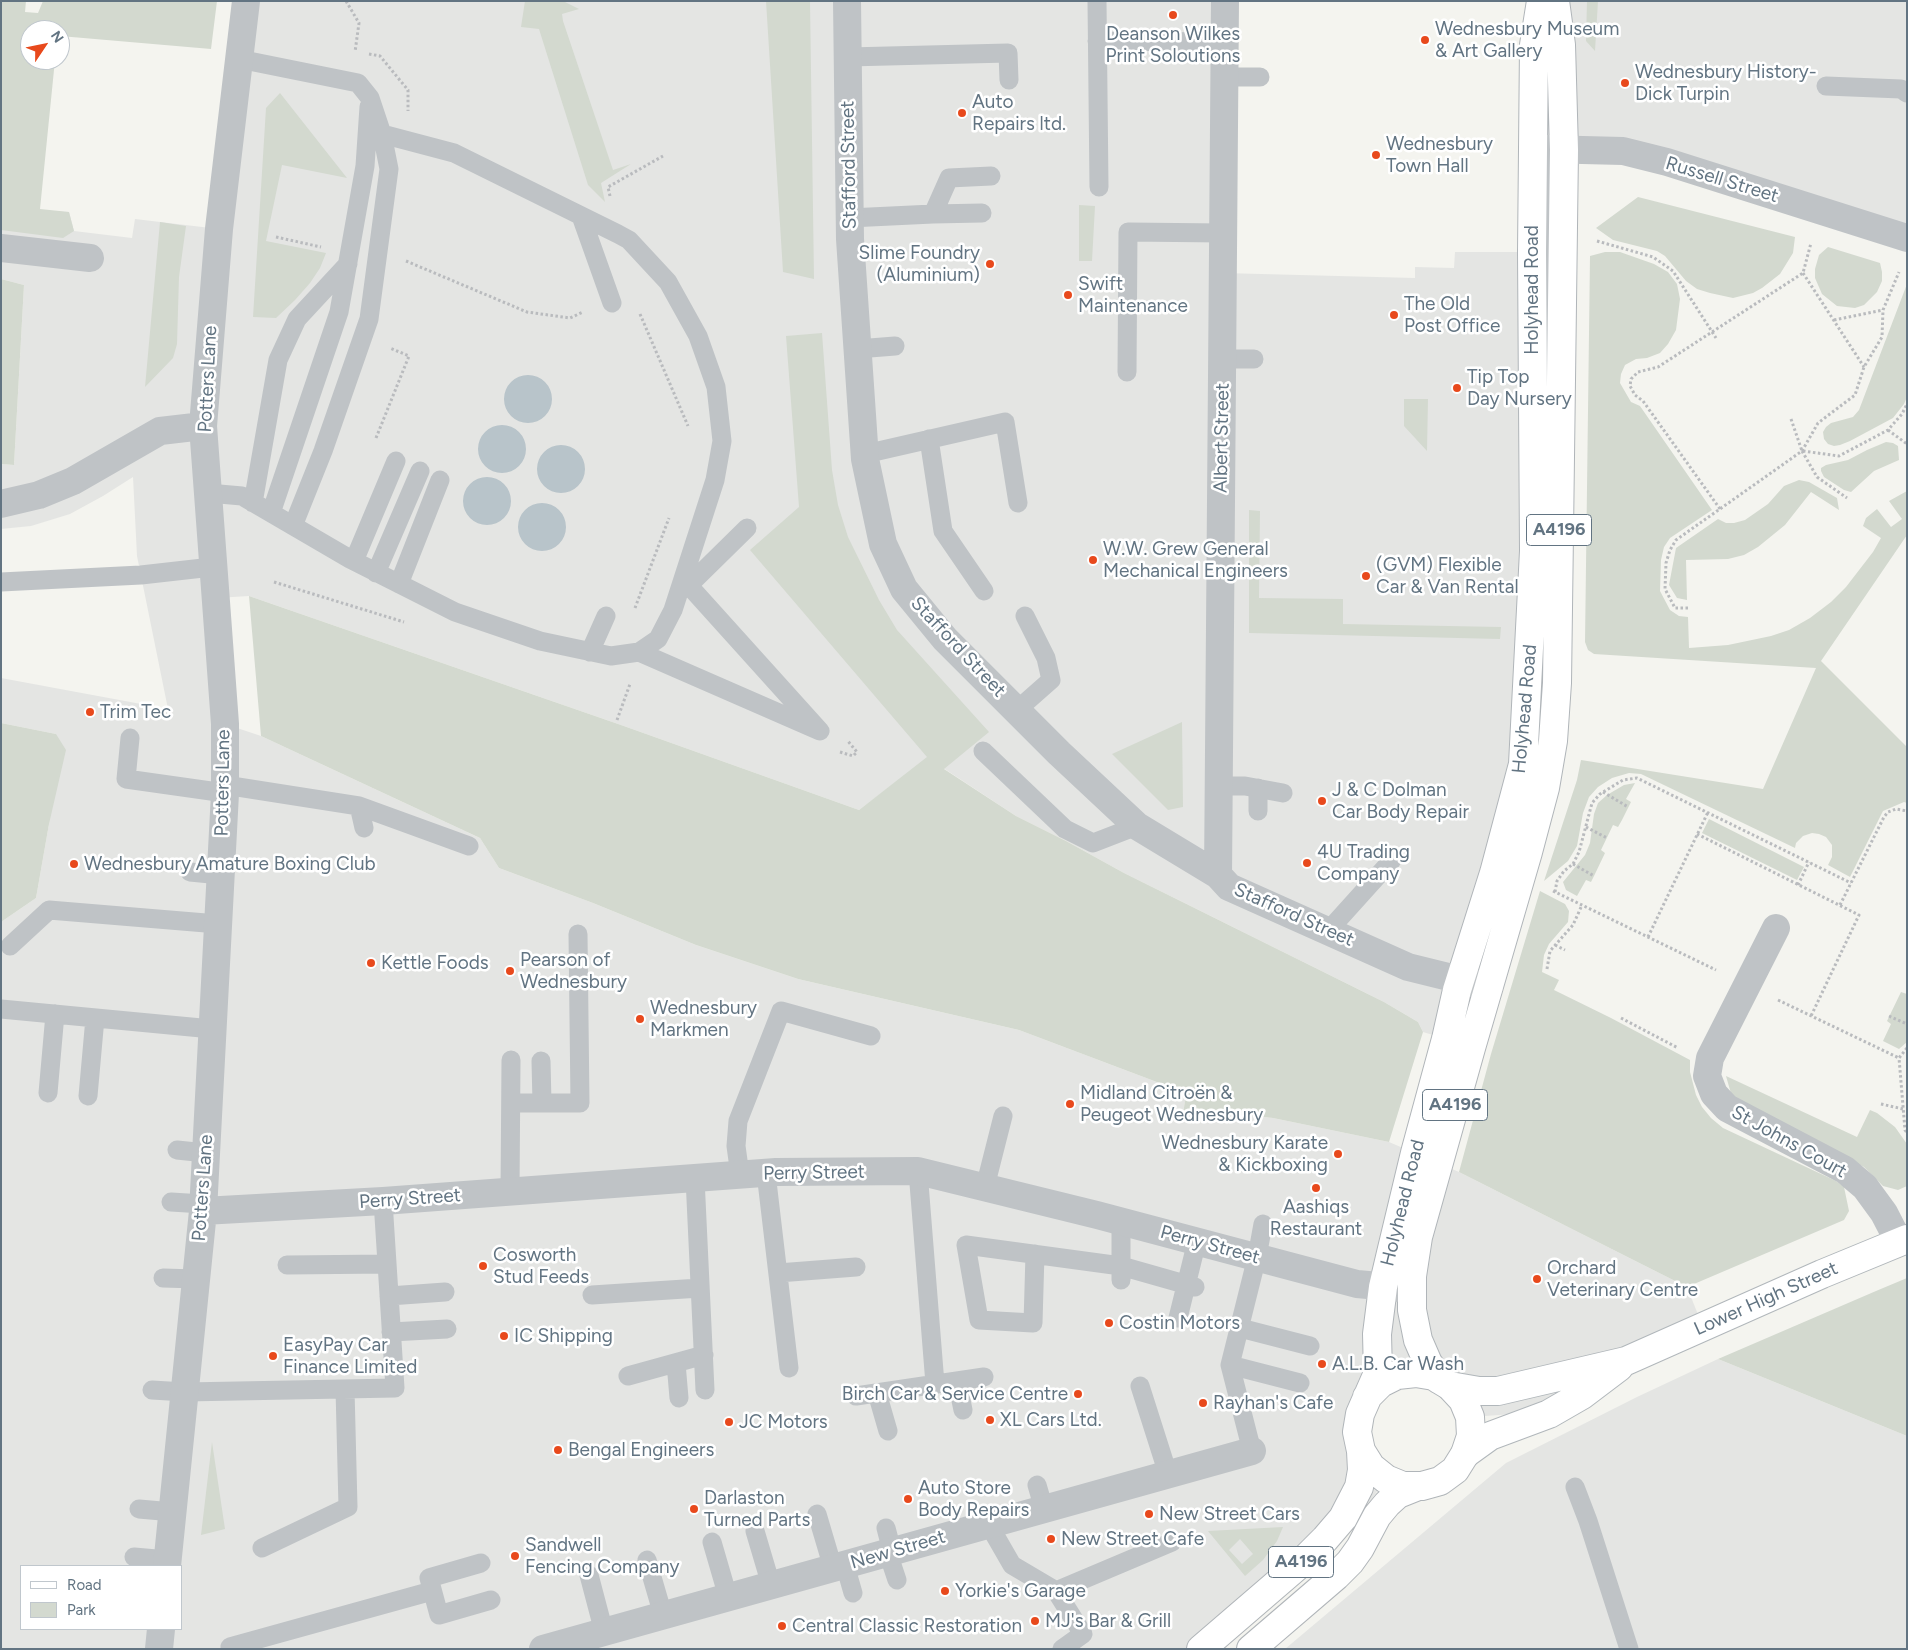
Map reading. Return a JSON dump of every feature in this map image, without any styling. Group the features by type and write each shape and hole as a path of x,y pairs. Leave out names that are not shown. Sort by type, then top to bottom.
{"main road":[{"name":"Holyhead Road","path":"1458,1043 1489,987 1538,816 1553,741 1557,684 1559,533 1548,149 1534,45 1540,1"},
{"name":"Holyhead Road","path":"1201,1649 1301,1563 1342,1518 1359,1487 1362,1470 1357,1432 1360,1414 1378,1374 1377,1334 1383,1288 1427,1158 1458,1043 1460,980 1494,873 1524,764 1534,551 1532,252 1548,149 1561,44 1555,1"},
{"name":"Holyhead Road","path":"1251,1649 1350,1562 1360,1548 1377,1516 1387,1504 1398,1494 1418,1486 1440,1481 1455,1470 1465,1454 1471,1436 1470,1417 1463,1400 1428,1363 1418,1340 1412,1310 1412,1276 1427,1158"},
{"name":"Lower High Street","path":"1445,1383 1478,1391 1498,1391 1626,1361 1903,1240"},
{"name":"Lower High Street","path":"1465,1454 1490,1436 1549,1414 1574,1400 1626,1361"},
{"path":"1367,1397 1381,1383 1398,1375 1416,1373 1434,1376 1445,1383"},
{"name":"Holyhead Road","path":"1361,1451 1371,1467 1386,1479 1403,1486 1418,1486"}],"street":[{"name":"Potters Lane","path":"168,1563 203,1208 212,1029 207,959 218,924 225,789 225,724 203,426 219,229 246,1"},
{"name":"Stafford Street","path":"847,1 849,218 865,454 883,544 904,589 945,638 1137,826 1218,875 1229,887 1408,967 1489,987"},
{"name":"Albert Street","path":"1218,875 1226,1"},
{"name":"Russell Street","path":"1548,149 1623,151 1907,238"},
{"path":"1,248 90,258"},
{"path":"1,504 39,495 73,481 160,431 203,426"},
{"name":"St Johns Court","path":"1776,928 1710,1058 1707,1076 1714,1094 1727,1108 1846,1170 1864,1187 1903,1240"},
{"name":"Perry Street","path":"203,1208 383,1201 753,1174 918,1171 1121,1221 1357,1284 1383,1288 1412,1289"},
{"name":"New Street","path":"543,1649 839,1566 889,1544 975,1534 1040,1497 1168,1474 1252,1451"},
{"path":"159,1649 161,1630"}],"lane":[{"path":"1097,1 1099,187"},
{"path":"1098,40 1225,42"},
{"path":"848,57 1008,53 1009,80"},
{"path":"239,59 358,83 370,98 382,134 389,169 369,319 323,451 293,526"},
{"path":"1225,77 1260,77"},
{"path":"1826,86 1901,89 1907,93"},
{"path":"270,513 339,312 365,166 370,98"},
{"path":"208,493 242,496 376,573 455,612 540,642 611,656 634,653 658,639 674,610 686,582 715,480 722,441 716,387 698,336 668,282 629,240 454,152 382,134"},
{"path":"933,214 949,178 991,176"},
{"path":"849,218 982,213"},
{"path":"581,216 611,302"},
{"path":"1126,372 1128,232 1223,233"},
{"path":"253,503 278,360 297,319 348,264"},
{"path":"857,349 895,346"},
{"path":"1223,359 1254,359"},
{"path":"865,454 1005,422 1018,503"},
{"path":"929,439 943,531 984,591"},
{"path":"354,561 396,461"},
{"path":"376,573 420,471"},
{"path":"399,584 440,480"},
{"path":"686,582 747,528"},
{"path":"1,582 141,575 212,568"},
{"path":"634,653 820,731 686,582"},
{"path":"590,652 606,616"},
{"path":"1017,710 1051,680 1046,658 1024,616"},
{"path":"130,738 126,779 359,806 469,846"},
{"path":"983,751 1065,829 1092,843 1137,826"},
{"path":"1219,786 1245,786 1283,793"},
{"path":"1258,788 1258,811"},
{"path":"359,806 364,828"},
{"path":"1328,931 1392,860"},
{"path":"190,872 221,875"},
{"path":"10,946 49,910 218,924"},
{"path":"511,1103 580,1103 578,934"},
{"path":"1,1009 212,1029"},
{"path":"789,1368 778,1273 753,1174 736,1146 738,1121 781,1011 871,1036"},
{"path":"48,1093 55,1014"},
{"path":"88,1096 95,1018"},
{"path":"510,1192 511,1060"},
{"path":"541,1061 542,1103"},
{"path":"985,1187 1003,1116"},
{"path":"177,1150 206,1153"},
{"path":"918,1171 935,1384"},
{"path":"694,1178 706,1390"},
{"path":"152,1390 185,1392 395,1388 383,1201"},
{"path":"171,1202 203,1208"},
{"path":"1121,1221 1121,1273"},
{"path":"1252,1451 1230,1365 1257,1257 1263,1224"},
{"path":"1178,1318 1191,1286 1197,1241"},
{"path":"1035,1254 1033,1323 979,1320 966,1245 1035,1254 1191,1286"},
{"path":"287,1266 387,1264"},
{"path":"778,1273 856,1267"},
{"path":"163,1278 196,1279"},
{"path":"592,1296 700,1288"},
{"path":"389,1296 445,1292"},
{"path":"391,1332 447,1328"},
{"path":"1240,1328 1310,1346"},
{"path":"628,1376 704,1355"},
{"path":"676,1363 679,1398"},
{"path":"1230,1365 1300,1383"},
{"path":"856,1396 984,1377"},
{"path":"956,1381 963,1410"},
{"path":"1140,1386 1168,1474"},
{"path":"262,1548 348,1507 345,1389"},
{"path":"877,1393 888,1431"},
{"path":"1575,1487 1588,1521 1629,1649"},
{"path":"139,1509 173,1512"},
{"path":"817,1514 853,1594"},
{"path":"755,1531 770,1585"},
{"path":"975,1534 1012,1565 1056,1591 1083,1634 1062,1649"},
{"path":"712,1542 728,1597"},
{"path":"1056,1591 1172,1542"},
{"path":"889,1544 897,1580"},
{"path":"134,1556 168,1563"},
{"path":"647,1560 663,1615"},
{"path":"481,1563 429,1578 432,1592 439,1615 491,1600"},
{"path":"589,1575 604,1632"},
{"path":"230,1647 288,1640 432,1592"}],"path":[{"path":"1720,510 1643,400 1635,395 1630,386 1631,379 1638,372 1658,367 1803,273 1813,235"},
{"path":"1594,240 1653,257 1673,271 1716,338"},
{"path":"405,260 527,312 570,318 611,302 630,292 689,427"},
{"path":"1688,608 1675,608 1665,589 1666,563 1670,550 1676,540 1802,451 1818,423 1855,395 1864,367 1882,337 1883,310 1900,270"},
{"path":"1803,273 1864,367"},
{"path":"1834,320 1883,310"},
{"path":"376,439 409,356 385,346"},
{"path":"1802,451 1839,456 1888,430 1902,414 1907,404"},
{"path":"1791,419 1802,451 1816,477 1847,498"},
{"path":"1888,430 1907,444"},
{"path":"617,720 632,678 634,653 626,634 627,628 669,517"},
{"path":"1555,892 1557,881 1572,864 1579,852 1592,803 1603,792 1623,780 1637,778 1851,883"},
{"path":"1603,792 1628,807"},
{"path":"1840,905 1884,817 1888,812 1896,809 1907,811"},
{"path":"1648,937 1708,812"},
{"path":"1586,827 1607,838"},
{"path":"1798,885 1809,862"},
{"path":"1572,864 1594,876"},
{"path":"1546,969 1550,951 1573,925 1582,905"},
{"path":"1555,945 1566,950"},
{"path":"1889,1016 1907,1024"},
{"path":"1907,1048 1899,1058 1907,1133"},
{"path":"1881,1104 1903,1109"}],"shaded area":[{"path":"246,1 1225,1 1223,273 1415,278 1415,267 1454,268 1455,252 1532,252 1545,639 1542,717 1537,761 1446,1039 1423,1032 1418,1022 1384,1002 1124,873 1016,816 928,758 859,810 249,596 216,598 225,724 261,736 480,838 499,868 593,903 696,945 798,979 1019,1030 1186,1093 1183,1115 1236,1114 1273,1118 1389,1142 1459,1172 1687,1287 1703,1327 1514,1414 1470,1417 1416,1373 1360,1414 1386,1479 1344,1538 1304,1578 1222,1649 1,1649 1,922 36,898 49,824 56,734 1,723 1,678 168,709 137,556 133,477 70,514 31,526 1,529 1,464 14,465 24,285 1,279 1,208 69,212 74,231 132,238 135,219 219,229"},
{"path":"1547,1 1907,1 1907,238 1667,162 1548,149"},
{"path":"523,375 533,375 542,379 548,385 551,390 551,408 542,419 533,423 523,423 514,419 508,413 504,404 504,394 508,385 514,379"},
{"path":"497,425 507,425 516,429 522,435 525,440 525,458 516,469 507,473 497,473 488,469 482,463 478,454 478,444 482,435 488,429"},
{"path":"556,445 566,445 575,449 581,455 584,460 584,478 575,489 566,493 556,493 547,489 541,483 537,474 537,464 541,455 547,449"},
{"path":"482,477 492,477 501,481 507,487 510,492 510,510 501,521 492,525 482,525 473,521 467,515 463,506 463,496 467,487 473,481"},
{"path":"537,503 547,503 556,507 562,513 566,527 562,541 556,547 547,551 537,551 528,547 522,541 518,532 518,522 522,513 528,507"},
{"path":"1718,1359 1907,1436 1907,1649 1285,1649 1506,1463 1637,1397"}],"green space":[{"path":"1,1 26,1 25,12 38,13 43,1 217,1 211,49 70,37 70,20 20,20 20,70 54,70 40,209 69,212 74,231 63,238 1,230"},
{"path":"525,1 563,1 579,9 562,14 563,21 613,170 631,164 601,183 605,202 588,185 539,29 521,27"},
{"path":"766,1 810,1 814,279 783,272"},
{"path":"1587,1 1598,1 1595,51 1586,41"},
{"path":"280,93 347,178 282,165 266,241 326,253 320,268 310,283 276,318 253,317 266,108"},
{"path":"1638,197 1795,237 1793,253 1780,274 1753,293 1733,298 1697,289 1686,281 1665,256 1657,251 1613,240 1596,228"},
{"path":"1079,205 1095,206 1092,261 1079,261"},
{"path":"160,222 186,226 179,277 177,344 173,358 145,387"},
{"path":"1828,247 1880,263 1882,281 1877,292 1864,305 1855,308 1837,306 1822,294 1815,278 1815,269 1819,255"},
{"path":"1605,252 1620,252 1654,264 1668,272 1677,284 1680,299 1676,330 1668,344 1660,353 1647,358 1636,359 1625,365 1620,383 1631,402 1640,406 1712,510 1670,538 1664,547 1661,560 1660,591 1670,610 1679,616 1688,617 1689,648 1728,645 1771,636 1789,630 1810,618 1831,602 1846,587 1873,552 1881,538 1863,526 1866,518 1877,509 1891,527 1902,519 1889,501 1907,491 1907,535 1821,661 1907,747 1907,803 1904,802 1883,811 1850,877 1828,865 1832,857 1832,845 1826,837 1812,833 1803,836 1796,843 1795,848 1641,774 1629,773 1612,778 1598,787 1589,797 1583,813 1577,846 1568,861 1544,881 1577,780 1581,760 1763,789 1816,668 1594,654 1588,650 1585,642 1590,256"},
{"path":"1,279 24,285 14,465 1,464"},
{"path":"1907,284 1907,397 1904,404 1893,418 1850,441 1834,446 1828,444 1824,439 1823,432 1826,427 1831,423 1853,417 1859,410"},
{"path":"822,333 832,470 838,505 848,537 879,600 897,630 989,732 944,769 1016,816 1124,873 1384,1002 1418,1022 1423,1032 1389,1142 1273,1118 1236,1114 1183,1115 1186,1093 1019,1030 798,979 696,945 593,903 499,868 480,838 261,736 249,596 859,810 927,757 750,550 799,507 786,336"},
{"path":"1404,399 1428,399 1427,451 1404,426"},
{"path":"1886,442 1898,446 1899,460 1874,471 1851,492 1844,490 1824,477 1821,468 1826,465 1848,460"},
{"path":"1799,480 1809,482 1837,498 1839,510 1811,492 1785,525 1758,547 1744,555 1728,559 1686,560 1687,600 1677,598 1669,585 1676,548 1718,519 1726,523 1745,520 1768,504 1784,486"},
{"path":"1249,510 1260,511 1259,598 1343,599 1343,624 1501,627 1500,639 1249,633"},
{"path":"1182,722 1183,807 1168,810 1112,754"},
{"path":"1,723 56,734 66,750 49,824 36,898 1,922"},
{"path":"1635,783 1626,799 1631,802 1618,827 1613,825 1601,850 1605,853 1591,882 1586,880 1577,896 1566,890 1563,882 1585,855 1590,843 1594,814 1598,803 1624,785"},
{"path":"1709,819 1804,867 1797,880 1702,833"},
{"path":"1540,891 1565,904 1569,911 1568,922 1549,944 1544,955 1542,972 1559,980 1554,990 1690,1060 1690,1072 1696,1095 1702,1107 1711,1118 1723,1128 1836,1181 1844,1187 1849,1211 1844,1220 1687,1287 1459,1172 1491,1054"},
{"path":"1901,992 1907,994 1907,1042 1899,1049 1883,1041 1891,1024 1887,1021"},
{"path":"1726,1076 1857,1137 1870,1110 1877,1113 1895,1127 1907,1144 1907,1186 1898,1190 1883,1186 1864,1167 1732,1097"},
{"path":"1907,1278 1907,1436 1718,1359 1876,1291"},
{"path":"212,1442 225,1529 201,1535"},
{"path":"1283,1527 1277,1541 1263,1560 1245,1576 1208,1531","holes":["1240,1539 1253,1554 1242,1564 1229,1550"]}],"place":[{"name":"Deanson Wilkes Print Soloutions","path":"1173,15"},
{"name":"Wednesbury Museum & Art Gallery","path":"1425,40"},
{"name":"Wednesbury History- Dick Turpin","path":"1625,83"},
{"name":"Auto Repairs ltd.","path":"962,113"},
{"name":"Wednesbury Town Hall","path":"1376,155"},
{"name":"Slime Foundry (Aluminium)","path":"990,264"},
{"name":"Swift Maintenance","path":"1068,295"},
{"name":"The Old Post Office","path":"1394,315"},
{"name":"Tip Top Day Nursery","path":"1457,388"},
{"name":"W.W. Grew General Mechanical Engineers","path":"1093,560"},
{"name":"(GVM) Flexible Car & Van Rental","path":"1366,576"},
{"name":"Trim Tec","path":"90,712"},
{"name":"J & C Dolman Car Body Repair","path":"1322,801"},
{"name":"4U Trading Company","path":"1307,863"},
{"name":"Wednesbury Amature Boxing Club","path":"74,864"},
{"name":"Kettle Foods","path":"371,963"},
{"name":"Pearson of Wednesbury","path":"510,971"},
{"name":"Wednesbury Markmen","path":"640,1019"},
{"name":"Midland Citroën & Peugeot Wednesbury","path":"1070,1104"},
{"name":"Wednesbury Karate & Kickboxing","path":"1338,1154"},
{"name":"Aashiqs Restaurant","path":"1316,1188"},
{"name":"Cosworth Stud Feeds","path":"483,1266"},
{"name":"Orchard Veterinary Centre","path":"1537,1279"},
{"name":"Costin Motors","path":"1109,1323"},
{"name":"IC Shipping","path":"504,1336"},
{"name":"EasyPay Car Finance Limited","path":"273,1356"},
{"name":"A.L.B. Car Wash","path":"1322,1364"},
{"name":"Birch Car & Service Centre","path":"1078,1394"},
{"name":"Rayhan's Cafe","path":"1203,1403"},
{"name":"XL Cars Ltd.","path":"990,1420"},
{"name":"JC Motors","path":"729,1422"},
{"name":"Bengal Engineers","path":"558,1450"},
{"name":"Auto Store Body Repairs","path":"908,1499"},
{"name":"Darlaston Turned Parts","path":"694,1509"},
{"name":"New Street Cars","path":"1149,1514"},
{"name":"New Street Cafe","path":"1051,1539"},
{"name":"Sandwell Fencing Company","path":"515,1556"},
{"name":"Yorkie's Garage","path":"945,1591"},
{"name":"MJ's Bar & Grill","path":"1035,1621"},
{"name":"Central Classic Restoration","path":"782,1626"}]}
